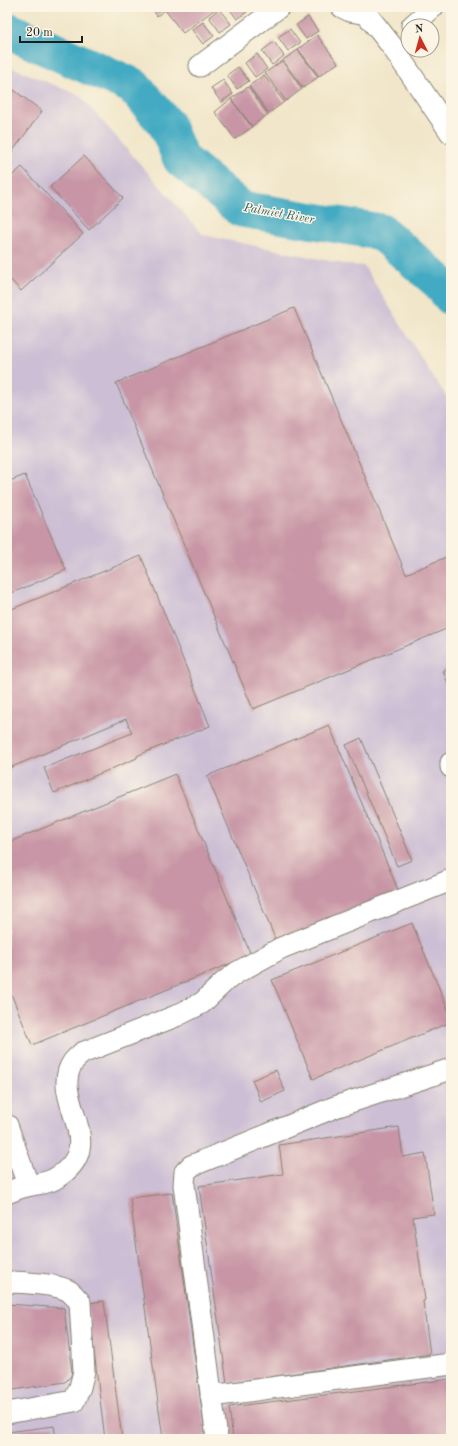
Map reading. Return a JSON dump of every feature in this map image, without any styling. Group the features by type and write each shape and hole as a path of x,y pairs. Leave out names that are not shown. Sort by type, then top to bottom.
{"street":[{"path":"200,66 279,7"},
{"path":"342,7 350,11 364,11 391,45 451,133"},
{"path":"421,18 433,7"},
{"path":"391,45 400,37"},
{"path":"7,1125 18,1189 50,1181 56,1178 68,1170 76,1158 80,1148 80,1131 70,1099 67,1080 73,1062 82,1053 176,1016 202,1003 236,973 281,948 451,880"},
{"path":"217,1439 184,1185 185,1172 190,1166 335,1107 451,1069"},
{"path":"7,1282 56,1287 68,1291 75,1296 80,1302 84,1371 80,1387 74,1401 7,1413"},
{"path":"211,1396 451,1364"}],"shaded area":[{"path":"7,65 80,96 203,235 344,264 364,266 451,403 451,1439 7,1439"}],"building":[{"path":"151,7 218,7 183,33 165,10 157,16"},
{"path":"228,7 245,7 248,11 237,19"},
{"path":"219,9 231,24 220,32 209,17"},
{"path":"308,17 318,31 306,39 296,25"},
{"path":"203,22 214,36 203,44 192,30"},
{"path":"290,29 300,43 288,51 278,37"},
{"path":"317,35 338,63 319,76 298,49"},
{"path":"274,42 284,56 272,65 262,51"},
{"path":"298,50 318,77 303,88 283,60"},
{"path":"257,54 267,69 255,77 245,63"},
{"path":"282,61 302,89 286,101 265,73"},
{"path":"238,67 249,81 237,89 227,75"},
{"path":"264,75 284,102 269,113 249,86"},
{"path":"223,80 233,94 221,102 211,88"},
{"path":"7,85 42,111 7,159"},
{"path":"248,87 268,114 252,126 231,99"},
{"path":"231,99 252,127 235,139 215,112"},
{"path":"84,156 123,198 89,230 50,187"},
{"path":"22,167 83,234 21,291 7,276 7,180"},
{"path":"294,308 406,574 451,555 451,627 253,709 116,383"},
{"path":"25,475 66,570 7,595 7,482"},
{"path":"141,556 210,726 141,754 137,756 137,758 54,793 44,768 132,733 126,719 7,769 7,611"},
{"path":"451,667 451,691 443,671"},
{"path":"329,725 399,892 277,943 207,776"},
{"path":"361,738 412,860 397,866 346,745"},
{"path":"175,774 251,955 32,1045 7,984 7,843"},
{"path":"412,923 451,1017 451,1022 313,1079 272,980"},
{"path":"276,1070 285,1091 261,1102 252,1080"},
{"path":"399,1127 403,1157 425,1153 434,1214 413,1217 425,1300 423,1301 430,1354 227,1383 199,1186 283,1174 279,1145"},
{"path":"172,1193 206,1439 163,1439 130,1198"},
{"path":"104,1301 122,1439 105,1439 88,1303"},
{"path":"7,1304 64,1308 72,1372 71,1376 65,1382 7,1391"},
{"path":"451,1379 451,1439 233,1439 229,1407"},
{"path":"54,1426 56,1439 7,1439 7,1432"}],"waterway":[{"name":"Palmiet River","path":"7,30 133,86 166,124 181,159 241,209 381,232 439,282 451,297"}]}
